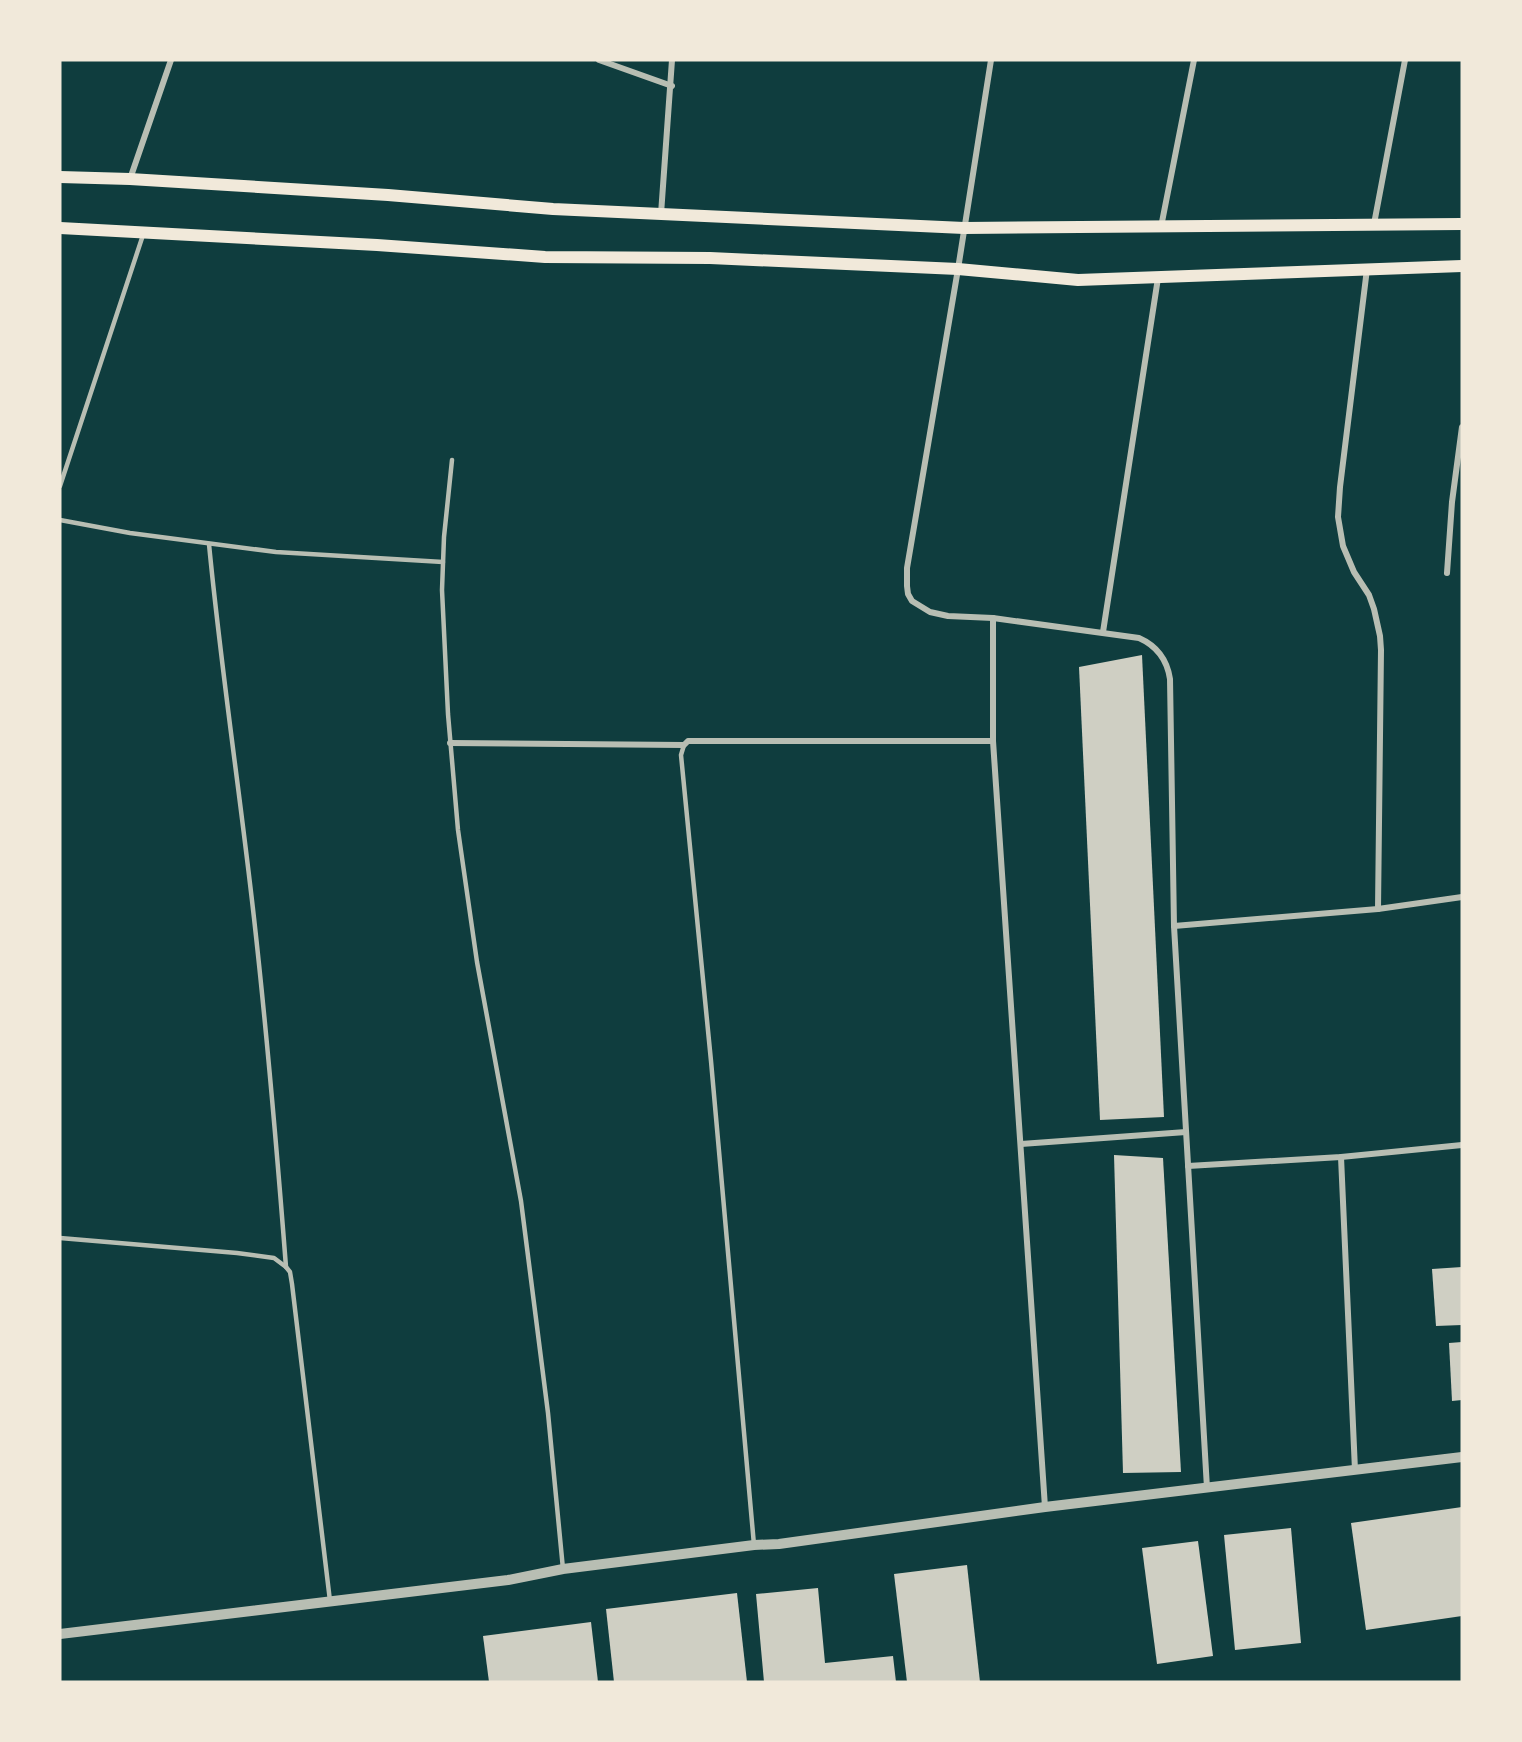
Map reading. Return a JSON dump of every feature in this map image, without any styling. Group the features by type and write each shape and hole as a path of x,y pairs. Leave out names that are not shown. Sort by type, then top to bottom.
{"main road":[{"path":"60,177 130,179 388,195 553,209 964,228 1462,224"},
{"path":"60,228 377,244 544,257 710,258 958,269 1078,280 1462,266"}],"street":[{"path":"130,179 171,60"},
{"path":"599,60 672,86"},
{"path":"661,214 672,86 672,60"},
{"path":"991,60 908,568 907,586 912,601 930,612 948,616 993,618 1129,635 1149,643 1157,650 1168,668 1174,926 1207,1488"},
{"path":"1161,227 1194,60"},
{"path":"1374,224 1405,60"},
{"path":"1367,268 1338,517 1343,546 1354,572 1369,595 1380,636 1378,909"},
{"path":"1103,632 1158,278"},
{"path":"1447,573 1452,502 1462,427"},
{"path":"993,618 993,741 1045,1507"},
{"path":"450,743 684,745 688,741 993,741"},
{"path":"1174,926 1378,909 1462,897"},
{"path":"1021,1144 1186,1132"},
{"path":"1188,1166 1341,1157 1462,1145"},
{"path":"1341,1157 1356,1470"},
{"path":"60,1634 508,1580 563,1569 754,1545 779,1544 1045,1507 1462,1457"}],"lane":[{"path":"60,486 144,232"},
{"path":"452,460 442,590 450,743 458,830 477,962 521,1201 548,1413 563,1569"},
{"path":"60,520 130,533 276,552 443,562"},
{"path":"209,544 272,1086 286,1267"},
{"path":"684,745 681,755 754,1545"},
{"path":"60,1238 274,1258 290,1272 330,1601"}],"building":[{"path":"1142,655 1164,1117 1100,1120 1079,667"},
{"path":"1114,1155 1163,1158 1181,1472 1123,1473"},
{"path":"1462,1267 1462,1325 1436,1326 1432,1269"},
{"path":"1462,1342 1462,1400 1452,1401 1449,1343"},
{"path":"1462,1507 1462,1616 1366,1630 1351,1523"},
{"path":"1291,1528 1301,1643 1235,1650 1224,1535"},
{"path":"1198,1541 1213,1656 1157,1664 1142,1548"},
{"path":"967,1565 980,1682 907,1682 894,1574"},
{"path":"818,1588 825,1663 893,1656 896,1682 764,1682 756,1594"},
{"path":"737,1593 747,1682 614,1682 606,1609"},
{"path":"591,1622 598,1682 489,1682 483,1636"}]}
